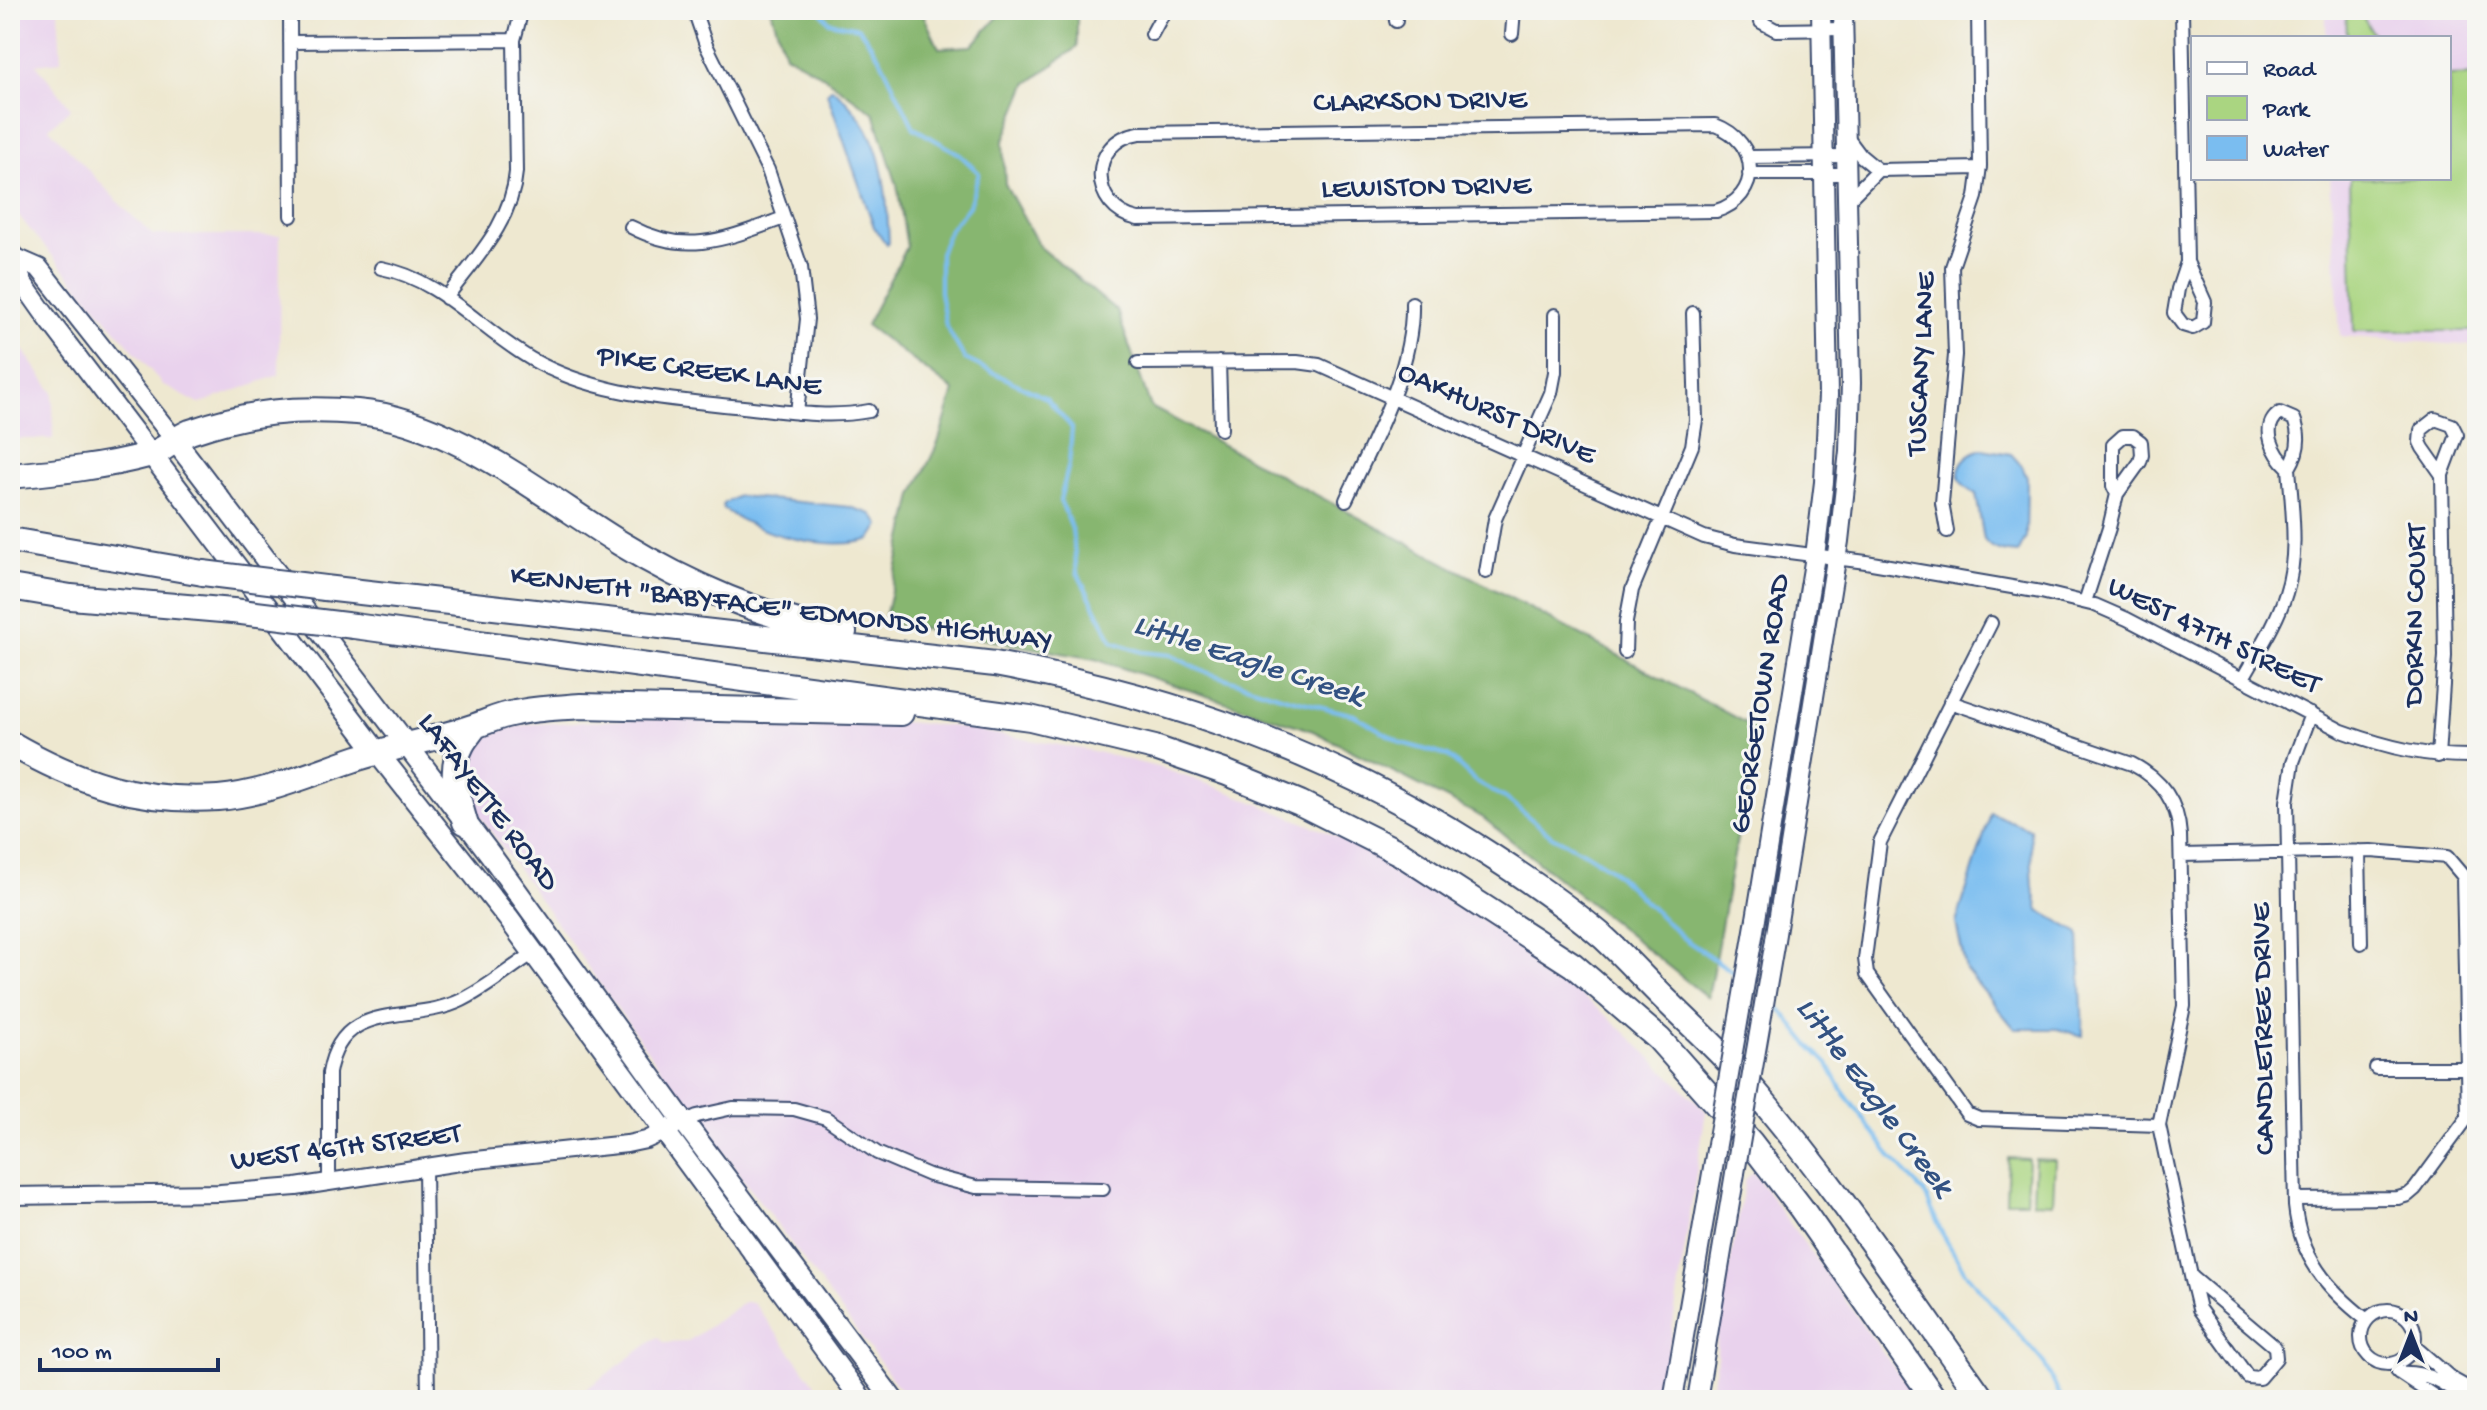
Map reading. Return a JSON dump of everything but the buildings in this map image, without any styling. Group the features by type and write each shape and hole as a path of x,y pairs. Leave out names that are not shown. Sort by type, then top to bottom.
{"highway":[{"path":"10,476 152,455 174,439 260,412 334,410 400,420 470,448 638,554 732,599 837,631 995,664"},
{"name":"KENNETH \"BABYFACE\" EDMONDS HIGHWAY","path":"10,540 203,573 995,664 1123,691 1265,737 1347,774 1427,816 1543,891 1601,936 1737,1070 1821,1174 1983,1400"},
{"path":"10,587 71,597 233,611 354,626 1004,713 1094,732 1168,753 1257,785 1371,838 1439,877 1573,965 1659,1039 1751,1143 1801,1208 1935,1400"},
{"path":"10,743 71,776 135,794 173,798 217,798 252,792 515,712 581,706 883,712 1037,727 1168,753"},
{"path":"465,822 456,789 455,765 460,748 475,726"}],"main road":[{"name":"GEORGETOWN ROAD","path":"1697,1400 1775,940 1826,557 1828,425 1821,10"},
{"name":"GEORGETOWN ROAD","path":"1673,1400 1756,919 1826,557 1845,497 1850,425 1843,10"},
{"name":"LAFAYETTE ROAD","path":"13,254 39,268 174,439 465,822 684,1122 893,1400"},
{"name":"LAFAYETTE ROAD","path":"13,254 22,282 46,316 534,953 862,1400"}],"street":[{"path":"290,10 291,216"},
{"path":"446,298 500,225 513,193 516,172 514,40 522,10"},
{"path":"694,10 706,45 758,147 799,259 805,288 806,329 797,413"},
{"path":"1152,34 1165,10"},
{"path":"1512,34 1514,10"},
{"path":"1758,10 1761,22 1772,29 1843,29"},
{"name":"TUSCANY LANE","path":"1947,531 1942,496 1955,355 1952,267 1976,197 1980,168 1978,10"},
{"path":"2182,10 2187,262 2174,313 2183,325 2193,328 2203,322 2206,309 2187,262"},
{"path":"290,42 514,40"},
{"name":"CLARKSON DRIVE","path":"1101,175 1102,160 1111,146 1130,134 1142,132 1715,125 1737,136 1750,165"},
{"path":"1846,136 1861,156 1878,170 1980,168"},
{"path":"1750,165 1846,165"},
{"name":"LEWISTON DRIVE","path":"1101,175 1107,198 1118,211 1134,218 1716,211 1728,207 1737,199 1745,188 1750,165"},
{"path":"1847,201 1878,170"},
{"path":"631,227 666,241 701,243 724,240 784,218"},
{"name":"PIKE CREEK LANE","path":"381,268 418,279 533,360 588,384 639,396 797,413 831,416 869,411"},
{"path":"1346,500 1408,351 1412,303"},
{"path":"1625,652 1631,595 1686,466 1694,436 1693,313"},
{"path":"1486,572 1493,524 1551,393 1555,372 1555,315"},
{"path":"1219,362 1221,429"},
{"name":"OAKHURST DRIVE","path":"1138,363 1307,362 1719,541 1826,557"},
{"path":"2243,678 2282,607 2290,580 2293,533 2289,468"},
{"name":"DORKIN COURT","path":"2438,756 2445,656 2442,475"},
{"path":"2085,602 2117,494"},
{"name":"WEST 47TH STREET","path":"1826,557 2085,602 2127,619 2374,743 2401,751 2438,756 2477,756"},
{"path":"1991,623 1879,846 1865,961 1870,980 1967,1114 1979,1119 2159,1125"},
{"path":"1950,702 2126,762 2146,772 2162,787 2174,808 2179,824 2181,855 2184,1006 2159,1125 2191,1276 2200,1311 2248,1377 2259,1378 2276,1358 2275,1347 2191,1276"},
{"name":"CANDLETREE DRIVE","path":"2311,714 2290,773 2287,802 2295,1199 2301,1239 2315,1269 2340,1299 2367,1320"},
{"path":"2181,855 2359,851 2447,857 2463,876 2468,1117 2409,1194 2398,1198 2295,1199"},
{"path":"2359,851 2361,943"},
{"path":"329,1183 329,1073 332,1056 342,1038 362,1023 377,1018 439,1008 462,1000 534,953"},
{"path":"2376,1068 2467,1068"},
{"path":"684,1122 733,1108 794,1109 826,1118 877,1153 929,1175 976,1187 1103,1189"},
{"name":"WEST 46TH STREET","path":"10,1196 220,1193 329,1183 425,1167 627,1144 646,1140 684,1122"},
{"path":"425,1167 428,1400"},
{"path":"2394,1368 2414,1346 2415,1332 2413,1324 2400,1312 2382,1310 2367,1320 2361,1336 2366,1353 2394,1368 2431,1376 2465,1400"},
{"path":"2414,1346 2452,1379 2477,1393"},
{"path":"2394,1368 2440,1400"}],"shaded area":[{"path":"10,10 58,10 61,61 36,64 71,108 49,128 153,235 280,235 279,375 199,404 163,385 10,206"},
{"path":"2326,10 2477,10 2477,346 2340,336 2330,180 2451,180 2451,36 2326,36"},
{"path":"10,332 53,392 53,439 10,439"},
{"path":"647,719 891,721 951,726 1093,751 1161,768 1322,830 1403,867 1507,935 1613,1021 1706,1111 1661,1400 908,1400 660,1068 465,795 463,768 469,750 479,740 508,728 533,724"},
{"path":"1753,1172 1917,1400 1709,1400 1745,1180"},
{"path":"744,1302 753,1302 827,1400 571,1400 658,1337 665,1343 687,1342"}],"green space":[{"path":"771,10 921,10 939,48 972,46 1004,10 1077,10 1077,47 1027,84 1003,142 1005,184 1039,246 1117,311 1151,407 1757,729 1708,998 1482,817 1313,731 1095,659 884,622 913,495 938,443 954,391 866,325 907,247 897,185 874,113 820,74 785,54"},
{"path":"2346,10 2358,10 2375,36 2347,36"},
{"path":"2477,75 2477,331 2354,331 2350,180 2451,180 2451,76"},
{"path":"2008,1158 2028,1159 2026,1201 2006,1201"},
{"path":"2035,1159 2055,1160 2053,1203 2033,1202"}],"water":[{"path":"832,88 862,121 879,158 886,199 887,245 874,227 827,93"},
{"path":"1982,449 2011,454 2022,466 2027,478 2026,537 2018,553 2000,550 1984,540 1976,494 1967,489 1959,477 1959,470 1966,458"},
{"path":"738,496 850,507 872,514 880,525 871,539 854,543 794,538 754,526 723,508 723,504"},
{"path":"1991,813 2030,829 2033,887 2039,910 2079,933 2083,1036 2057,1029 2015,1029 1966,970 1956,923"}],"waterway":[{"name":"Little Eagle Creek","path":"820,10 829,22 859,28 880,58 914,128 958,153 979,173 969,206 950,229 940,253 940,292 946,326 965,359 1046,398 1072,428 1069,464 1060,500 1072,529 1077,572 1113,642 1142,652 1171,655 1202,671 1354,715 1402,743 1448,756 1476,782 1508,800 1552,836 1612,870 1683,938 1742,978"},
{"name":"Little Eagle Creek","path":"1770,1001 1828,1064 1842,1090 1893,1159 1924,1192 1942,1233 1965,1272 2044,1363 2062,1400"}]}
